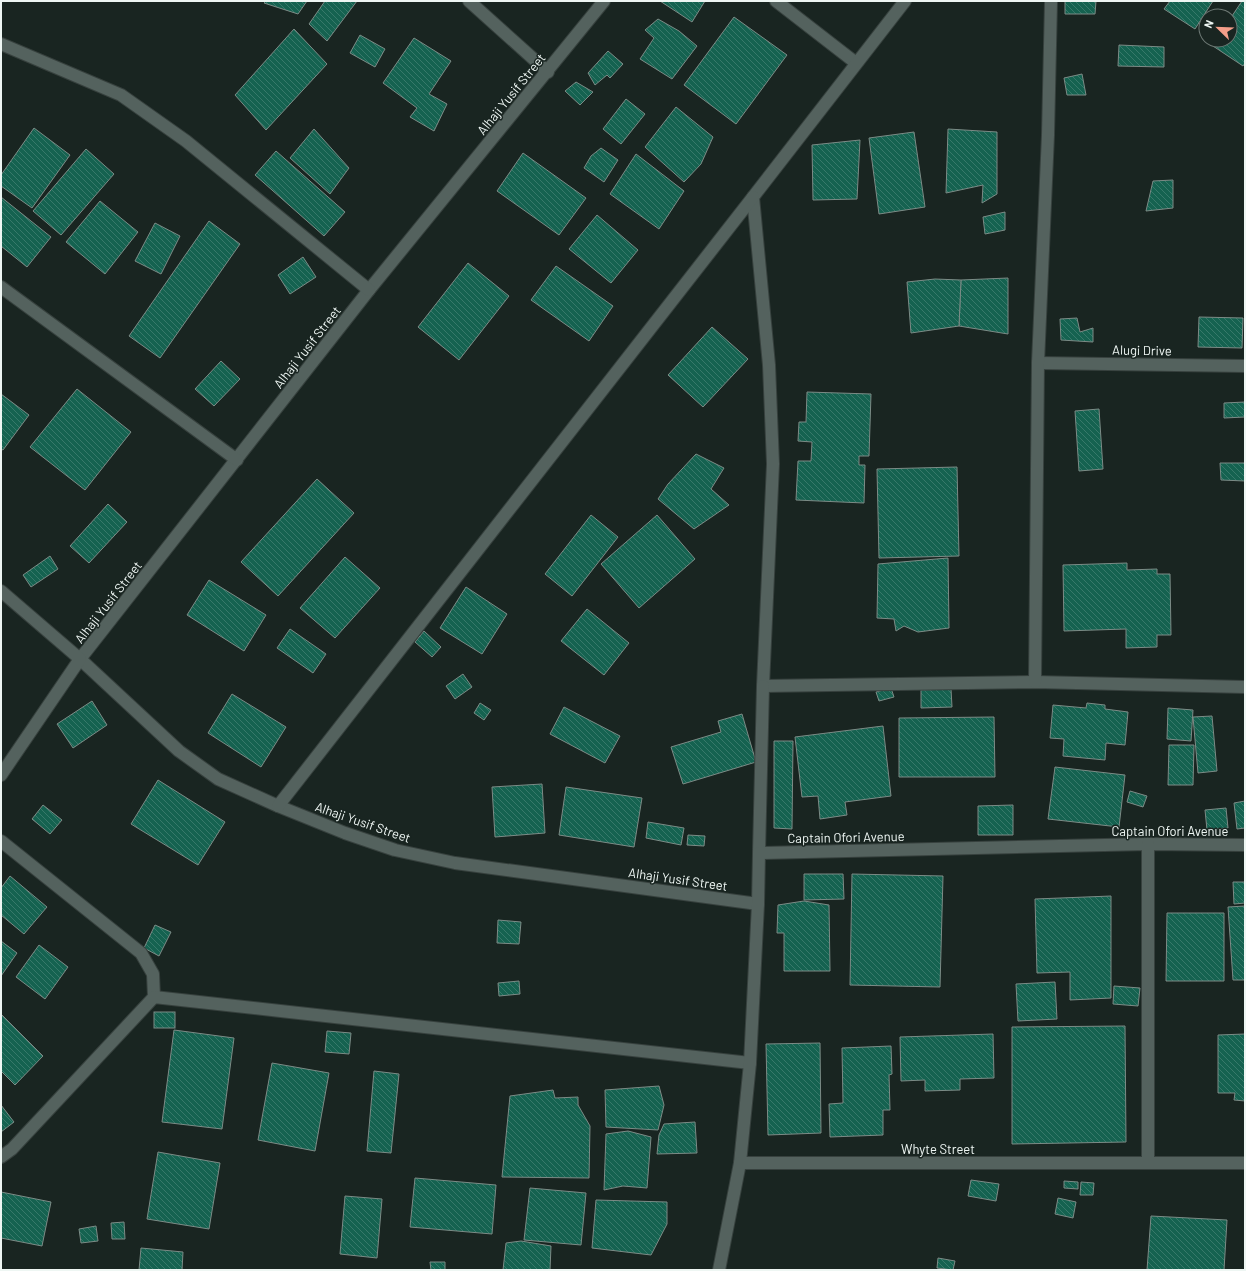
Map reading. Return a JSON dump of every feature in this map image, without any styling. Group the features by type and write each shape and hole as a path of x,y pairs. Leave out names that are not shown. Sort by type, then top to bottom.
{"street":[{"path":"469,1 548,72"},
{"name":"Alhaji Yusif Street","path":"604,1 548,72 369,290 80,659 179,750 218,779 278,806 345,833 395,850 455,863 758,904"},
{"path":"776,1 856,63"},
{"path":"278,806 905,1"},
{"path":"1035,682 1038,363 1048,135 1051,1"},
{"path":"1,44 121,95 186,141 369,290"},
{"path":"719,1270 740,1163 750,1063 758,904 763,686 773,464 768,365 753,197"},
{"path":"1,287 237,460"},
{"name":"Alugi Drive","path":"1038,363 1245,366"},
{"path":"1,591 80,659 1,775"},
{"path":"763,686 1035,682 1245,687"},
{"path":"1,841 142,953 153,974 154,997 12,1149 1,1157"},
{"path":"1148,844 1148,1163"},
{"name":"Captain Ofori Avenue","path":"759,853 1148,844 1245,845"},
{"path":"154,997 750,1063"},
{"name":"Whyte Street","path":"740,1163 1245,1163"}],"building":[{"path":"266,1 307,1 298,14 264,3"},
{"path":"325,1 357,1 327,41 309,24"},
{"path":"660,1 705,1 692,22"},
{"path":"1065,1 1096,1 1095,14 1065,14"},
{"path":"1170,1 1213,1 1208,8 1198,8 1198,24 1195,29 1164,9"},
{"path":"1242,1 1245,1 1245,63 1243,66 1216,48 1238,48 1237,8"},
{"path":"734,17 787,55 736,124 684,85"},
{"path":"658,19 679,31 697,46 672,79 640,59 654,38 645,30"},
{"path":"294,29 327,64 266,130 235,95"},
{"path":"360,35 385,49 375,67 350,53"},
{"path":"414,38 451,61 429,94 447,104 434,131 410,117 417,108 383,83"},
{"path":"1119,45 1164,47 1164,67 1118,66"},
{"path":"608,51 623,64 610,78 607,75 595,85 588,73"},
{"path":"1082,74 1086,95 1067,95 1064,78"},
{"path":"576,82 593,92 580,105 565,91"},
{"path":"626,99 645,114 621,144 603,129"},
{"path":"676,107 713,137 701,164 684,182 645,147"},
{"path":"34,128 70,155 32,208 1,186 1,175"},
{"path":"314,129 349,168 330,194 290,158"},
{"path":"948,129 997,132 997,194 982,203 983,185 946,193"},
{"path":"914,132 925,207 879,214 869,138"},
{"path":"860,140 857,199 813,200 812,145"},
{"path":"601,148 618,160 604,182 584,168 591,156"},
{"path":"86,149 114,174 61,235 33,211"},
{"path":"276,151 345,212 324,236 255,175"},
{"path":"523,153 586,198 559,235 497,191"},
{"path":"636,154 684,191 659,229 610,194"},
{"path":"1173,180 1173,208 1146,211 1153,181"},
{"path":"1,197 51,237 27,267 1,246"},
{"path":"100,201 138,232 105,274 66,242"},
{"path":"1005,212 1005,230 985,234 983,217"},
{"path":"597,215 638,250 611,283 569,249"},
{"path":"209,221 240,244 160,358 129,336"},
{"path":"155,223 180,236 161,274 135,261"},
{"path":"303,257 316,277 290,294 278,275"},
{"path":"468,263 509,296 459,360 418,327"},
{"path":"556,266 613,306 589,341 531,300"},
{"path":"1008,278 1008,334 959,326 961,280"},
{"path":"935,279 961,280 959,326 911,333 907,282"},
{"path":"1199,317 1243,318 1242,348 1198,347"},
{"path":"1077,318 1080,332 1093,328 1093,342 1061,340 1060,319"},
{"path":"712,327 748,359 703,407 668,375"},
{"path":"221,361 240,379 214,406 195,389"},
{"path":"77,389 131,432 85,490 30,447"},
{"path":"807,392 871,394 869,456 859,456 859,465 865,465 864,503 796,500 798,461 811,461 812,442 798,441 799,422 806,422"},
{"path":"1,394 29,415 3,450 1,449"},
{"path":"1245,402 1245,417 1224,418 1224,403"},
{"path":"1099,409 1103,469 1079,471 1075,411"},
{"path":"696,454 724,468 711,489 729,505 694,529 658,499 668,484"},
{"path":"1220,463 1245,463 1245,481 1221,480"},
{"path":"957,467 959,556 879,558 877,469"},
{"path":"317,479 354,513 278,596 241,562"},
{"path":"108,504 127,522 89,563 70,546"},
{"path":"591,515 618,537 572,596 545,574"},
{"path":"657,515 695,559 639,608 601,564"},
{"path":"50,556 58,569 31,587 23,575"},
{"path":"345,557 380,588 335,638 300,608"},
{"path":"948,558 949,628 918,632 904,626 896,631 894,619 877,618 878,564"},
{"path":"1127,563 1127,570 1157,569 1157,574 1170,574 1171,635 1157,635 1157,647 1126,648 1126,629 1064,631 1063,565"},
{"path":"209,580 266,615 244,651 187,615"},
{"path":"466,587 507,614 482,654 440,628"},
{"path":"587,609 629,643 604,675 561,641"},
{"path":"290,629 326,654 313,673 277,648"},
{"path":"424,631 441,647 432,657 415,642"},
{"path":"463,674 472,687 455,699 446,686"},
{"path":"891,688 894,697 879,701 876,692"},
{"path":"951,689 952,707 921,708 921,690"},
{"path":"232,694 286,727 261,767 208,733"},
{"path":"92,701 107,725 73,748 57,724"},
{"path":"480,703 491,710 484,720 474,713"},
{"path":"1087,703 1105,705 1105,709 1128,712 1125,745 1106,743 1105,760 1063,756 1064,739 1050,738 1053,705 1086,708"},
{"path":"564,707 620,736 605,763 550,734"},
{"path":"1168,708 1193,710 1191,741 1167,739"},
{"path":"742,714 756,762 683,784 671,747 721,732 718,721"},
{"path":"1212,716 1217,771 1198,773 1193,717"},
{"path":"994,717 995,777 899,777 899,718"},
{"path":"883,726 891,796 845,802 847,815 820,819 818,796 802,797 795,737"},
{"path":"774,741 793,741 792,829 774,828"},
{"path":"1169,745 1194,745 1193,785 1168,785"},
{"path":"1055,767 1125,775 1119,827 1048,819"},
{"path":"158,780 225,822 198,865 131,824"},
{"path":"542,784 545,833 495,837 492,787"},
{"path":"566,787 642,798 634,847 559,835"},
{"path":"1130,791 1147,796 1143,807 1127,802"},
{"path":"1245,801 1245,828 1237,829 1234,803"},
{"path":"43,805 62,820 50,834 32,819"},
{"path":"1013,805 1013,835 978,835 978,806"},
{"path":"1226,808 1228,828 1207,830 1205,810"},
{"path":"648,822 684,828 681,845 646,838"},
{"path":"688,835 705,836 704,846 687,845"},
{"path":"804,874 843,874 844,899 804,900"},
{"path":"852,874 943,876 940,987 850,985"},
{"path":"10,876 47,907 24,934 1,915 1,888"},
{"path":"1233,882 1245,882 1245,903 1234,904"},
{"path":"1111,896 1111,998 1070,1000 1070,972 1037,973 1035,899"},
{"path":"804,901 829,905 830,971 784,971 784,933 777,933 778,905"},
{"path":"1245,906 1245,980 1233,980 1228,907"},
{"path":"1167,913 1224,913 1224,981 1166,981"},
{"path":"498,920 521,922 519,944 497,943"},
{"path":"155,925 171,932 159,956 144,948"},
{"path":"1,941 17,953 1,976"},
{"path":"39,945 68,967 45,999 16,977"},
{"path":"519,981 520,994 499,996 498,983"},
{"path":"1055,982 1057,1019 1018,1021 1016,984"},
{"path":"1114,986 1140,988 1138,1006 1113,1004"},
{"path":"154,1012 175,1012 175,1028 154,1028"},
{"path":"1,1014 43,1056 15,1085 1,1071"},
{"path":"1125,1026 1126,1142 1012,1144 1012,1027"},
{"path":"174,1030 234,1038 222,1129 162,1122"},
{"path":"327,1031 351,1033 349,1054 325,1052"},
{"path":"993,1034 994,1078 960,1079 960,1090 925,1091 925,1080 901,1081 900,1037"},
{"path":"1245,1034 1245,1101 1234,1100 1235,1093 1218,1093 1218,1035"},
{"path":"820,1043 821,1133 768,1135 766,1044"},
{"path":"891,1046 892,1074 889,1075 890,1110 883,1110 883,1135 830,1137 829,1104 843,1103 842,1048"},
{"path":"272,1063 329,1073 315,1151 258,1140"},
{"path":"374,1071 399,1074 391,1153 367,1151"},
{"path":"659,1086 664,1105 658,1130 606,1127 605,1090"},
{"path":"553,1090 555,1098 578,1097 578,1105 590,1126 589,1178 502,1177 510,1096"},
{"path":"1,1105 14,1122 1,1132"},
{"path":"695,1122 697,1153 657,1154 659,1135 664,1124"},
{"path":"628,1131 651,1137 647,1188 623,1186 604,1190 606,1134"},
{"path":"158,1152 220,1163 209,1229 147,1219"},
{"path":"415,1178 496,1185 492,1234 410,1227"},
{"path":"971,1180 999,1184 996,1201 968,1196"},
{"path":"1064,1181 1078,1182 1078,1189 1064,1188"},
{"path":"1081,1182 1094,1183 1093,1195 1080,1195"},
{"path":"530,1188 586,1193 581,1245 524,1240"},
{"path":"1,1192 51,1202 42,1246 1,1238"},
{"path":"345,1196 382,1199 377,1258 340,1254"},
{"path":"1058,1198 1076,1202 1073,1218 1055,1214"},
{"path":"596,1200 667,1202 667,1224 651,1255 592,1248"},
{"path":"1151,1216 1227,1220 1224,1270 1147,1270"},
{"path":"124,1222 125,1239 112,1239 111,1223"},
{"path":"96,1226 98,1241 81,1243 79,1229"},
{"path":"521,1241 551,1246 550,1270 503,1270 506,1243"},
{"path":"141,1248 183,1252 182,1270 139,1270"},
{"path":"938,1258 955,1261 953,1270 937,1268"},
{"path":"430,1262 445,1262 445,1270 431,1270"}]}
